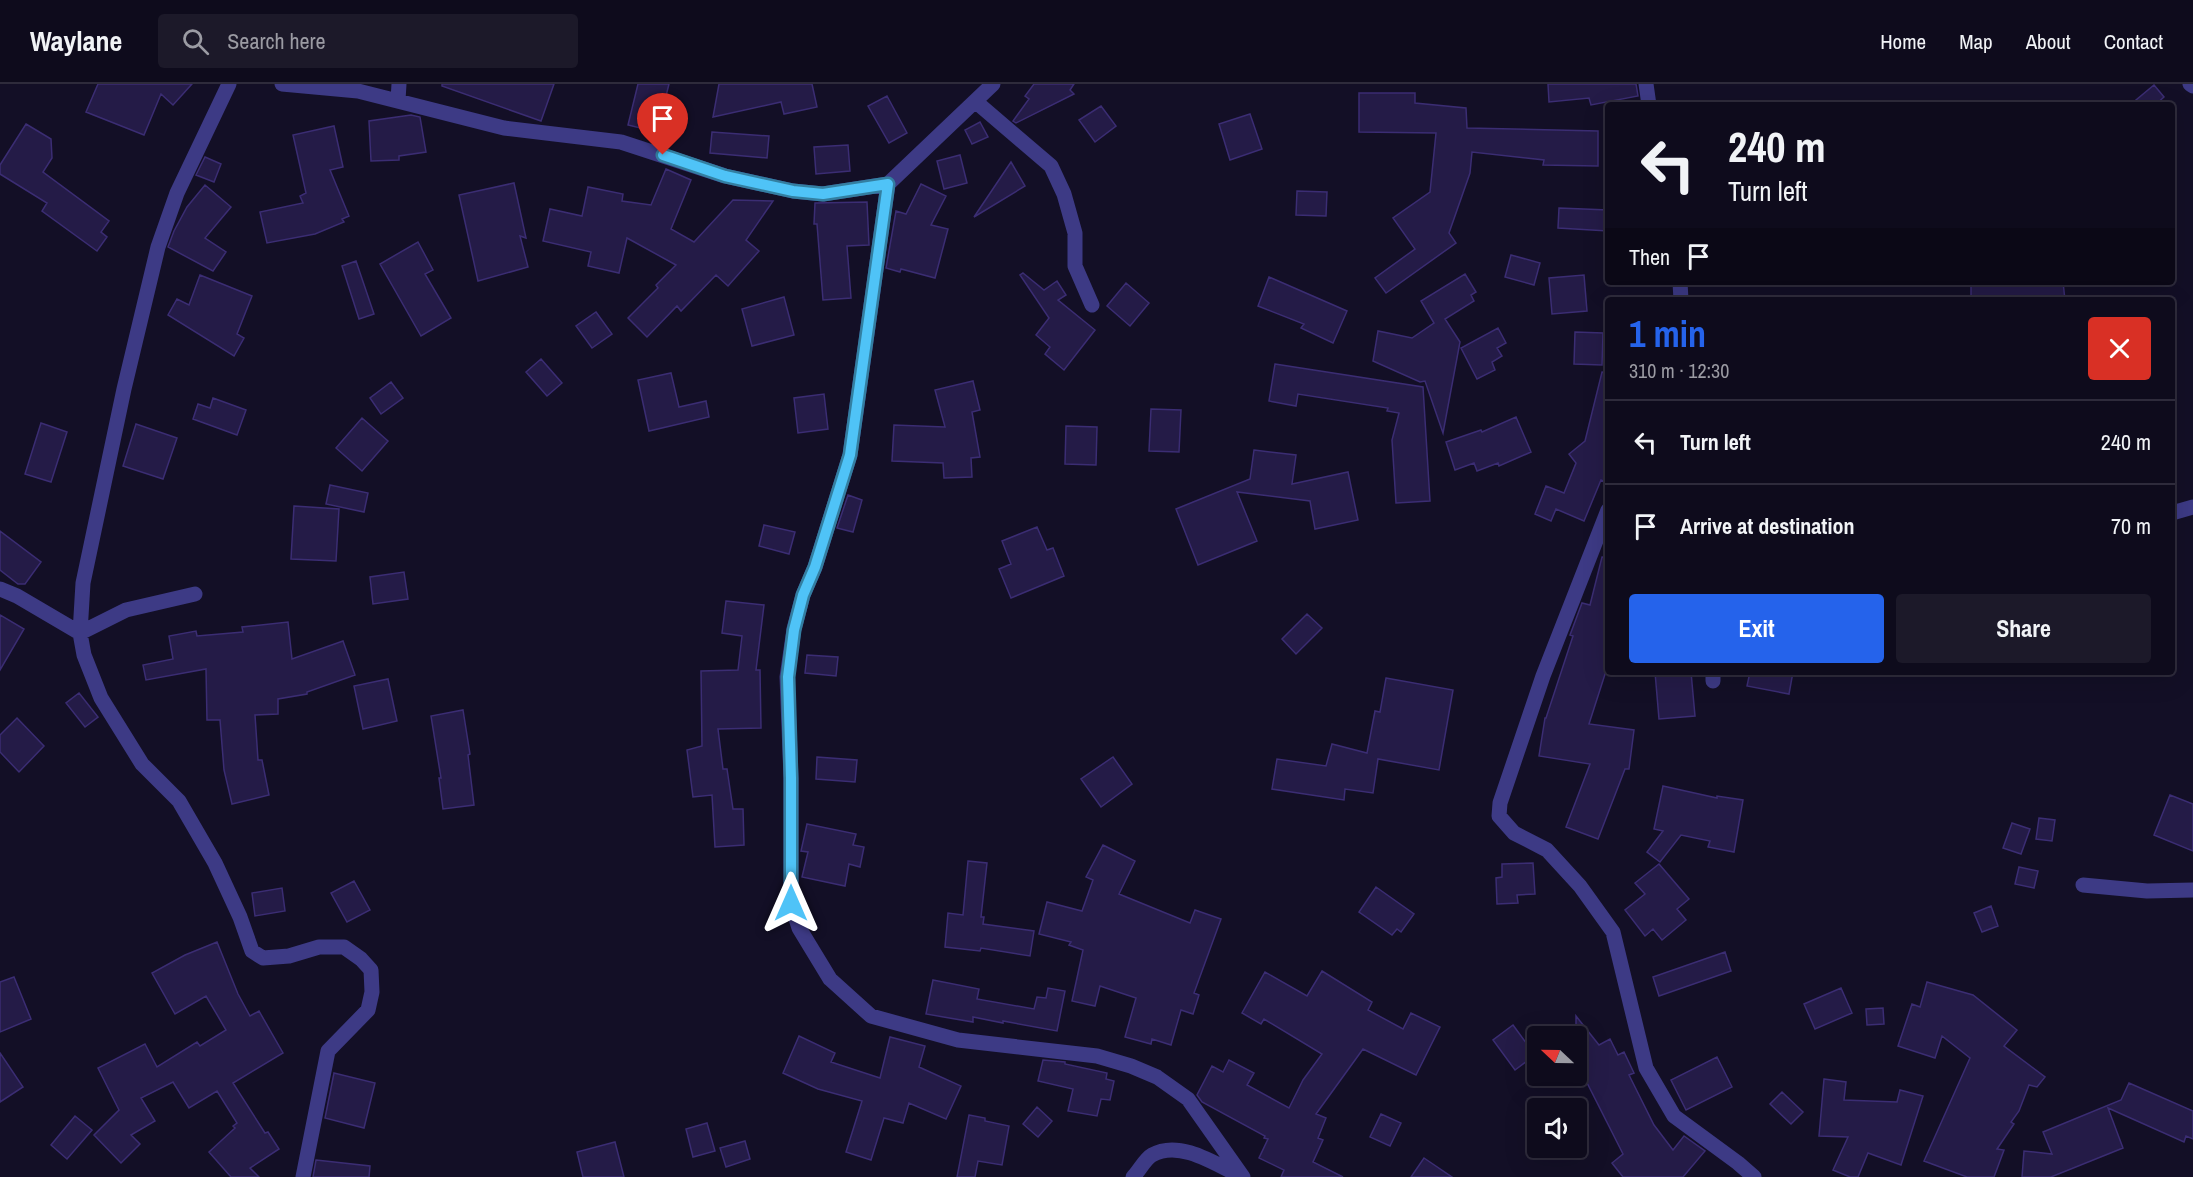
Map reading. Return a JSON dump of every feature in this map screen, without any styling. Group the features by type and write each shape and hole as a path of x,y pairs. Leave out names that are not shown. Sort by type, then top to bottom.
{"street":[{"path":"229,84 177,193 158,247 124,389 83,583 80,633 84,655 102,698 142,764 179,801 215,863 240,917 252,951 263,958 289,956 319,947 344,947 361,958 370,970 372,992 368,1010 328,1051 303,1177"},
{"path":"282,84 358,91 504,128 621,142 725,176 793,191 823,194 888,184 993,84"},
{"path":"398,100 399,84"},
{"path":"1646,84 1649,102"},
{"path":"975,100 1051,166 1064,194 1075,233 1075,266 1092,305"},
{"path":"888,184 850,455 815,567 803,595 794,630 788,677 791,903 799,928 830,979 871,1016 958,1040 1097,1056 1157,1077 1188,1099 1242,1177"},
{"path":"2175,512 2193,507"},
{"path":"1605,518 1543,676 1500,803 1499,816 1514,833 1547,850 1580,886 1613,932 1646,1068 1674,1116 1754,1177"},
{"path":"0,589 17,596 80,633"},
{"path":"80,633 126,610 195,594"},
{"path":"2083,885 2147,891 2193,890"},
{"path":"1133,1177 1151,1155 1169,1150 1189,1152 1242,1177"}],"building":[{"path":"98,84 192,84 173,105 161,94 144,135 86,112"},
{"path":"442,84 554,84 541,121 442,86"},
{"path":"638,84 669,84 657,132 628,125"},
{"path":"719,84 812,84 817,107 784,114 781,102 713,117"},
{"path":"1034,84 1074,84 1070,90 1074,94 1016,123 1013,121 1029,99 1025,96"},
{"path":"1548,84 1636,84 1638,96 1591,105 1589,98 1549,102"},
{"path":"2154,85 2164,97 2158,102 2134,102"},
{"path":"1359,93 1415,93 1415,103 1466,108 1467,128 1598,131 1598,166 1543,165 1544,160 1472,152 1470,173 1449,233 1456,243 1386,293 1375,278 1415,249 1393,218 1430,192 1436,133 1359,132"},
{"path":"887,96 907,133 889,143 868,106"},
{"path":"1101,106 1116,126 1095,142 1079,120"},
{"path":"1250,114 1262,149 1230,160 1219,124"},
{"path":"411,115 420,117 426,152 399,156 399,160 371,161 369,121"},
{"path":"980,122 988,137 972,144 965,130"},
{"path":"26,124 51,139 52,158 43,172 109,221 101,232 107,237 97,251 42,211 47,203 0,174 0,165"},
{"path":"334,126 343,167 330,170 349,216 342,219 344,222 315,234 267,243 260,212 303,203 300,196 306,193 293,135"},
{"path":"712,132 769,136 767,158 710,153"},
{"path":"848,145 850,171 816,174 814,147"},
{"path":"960,155 967,183 944,189 937,161"},
{"path":"205,157 221,164 214,182 196,175"},
{"path":"1011,162 1025,186 974,217"},
{"path":"666,169 691,180 671,229 694,242 733,200 773,201 746,240 759,251 728,286 716,275 681,311 677,306 647,337 628,318 658,288 656,285 676,265 627,238 619,273 588,266 591,252 543,241 550,209 582,216 588,187 623,194 622,201 651,205"},
{"path":"514,183 526,238 520,236 528,267 478,281 459,195"},
{"path":"921,184 946,196 931,225 948,229 935,278 901,269 900,272 886,268 896,211 906,214"},
{"path":"205,185 231,207 205,238 226,252 213,271 168,247 187,207"},
{"path":"1297,191 1327,192 1326,216 1296,215"},
{"path":"867,202 869,245 847,246 851,298 823,300 817,224 814,224 815,203"},
{"path":"1559,208 1605,210 1605,231 1558,228"},
{"path":"418,242 433,270 425,274 451,318 421,336 380,264"},
{"path":"1511,255 1540,263 1534,285 1505,277"},
{"path":"356,261 374,314 359,319 342,266"},
{"path":"1023,273 1044,290 1057,281 1066,295 1058,300 1095,330 1064,370 1045,354 1050,347 1036,335 1049,318 1020,275"},
{"path":"1465,274 1476,292 1471,295 1474,301 1445,319 1460,342 1443,433 1425,381 1420,382 1373,361 1378,331 1412,338 1434,323 1421,301"},
{"path":"200,275 252,296 237,334 244,338 234,356 168,315 177,299 189,305"},
{"path":"1584,275 1587,311 1552,314 1549,278"},
{"path":"1269,277 1347,311 1333,343 1301,328 1304,324 1258,306"},
{"path":"1126,283 1149,303 1130,326 1107,306"},
{"path":"1971,285 2063,285 2065,297 1971,297"},
{"path":"784,297 794,335 752,346 742,309"},
{"path":"596,312 612,334 592,348 576,326"},
{"path":"1498,328 1506,343 1497,348 1502,356 1492,362 1495,370 1477,379 1461,348"},
{"path":"1575,332 1603,333 1602,365 1574,364"},
{"path":"541,359 562,383 547,396 526,372"},
{"path":"1275,364 1423,387 1430,501 1396,503 1392,440 1399,413 1387,411 1388,408 1298,394 1296,406 1269,401"},
{"path":"1602,372 1605,372 1605,482 1601,480 1584,521 1556,509 1551,521 1535,514 1546,486 1564,493 1576,463 1569,454 1585,441"},
{"path":"671,373 679,407 706,401 709,417 649,431 638,380"},
{"path":"973,381 980,410 972,412 980,457 971,458 972,477 944,478 943,463 892,461 894,425 945,427 935,390"},
{"path":"391,382 403,398 381,414 370,398"},
{"path":"824,394 828,429 798,433 794,398"},
{"path":"213,398 246,410 237,435 193,419 198,404 210,408"},
{"path":"1151,409 1181,410 1179,452 1149,451"},
{"path":"1516,417 1531,452 1499,466 1498,463 1477,471 1474,463 1455,470 1446,442 1481,430 1482,432"},
{"path":"362,418 388,441 362,471 336,448"},
{"path":"41,423 67,432 51,482 25,474"},
{"path":"136,424 177,438 163,479 123,466"},
{"path":"1066,426 1097,427 1096,465 1065,464"},
{"path":"1254,450 1296,455 1292,484 1348,472 1358,520 1315,529 1310,501 1237,492 1257,541 1198,565 1176,509 1250,479"},
{"path":"330,485 368,493 364,512 326,504"},
{"path":"848,495 862,500 853,532 837,528"},
{"path":"294,506 339,509 336,561 291,559"},
{"path":"764,525 795,532 789,554 759,546"},
{"path":"1037,527 1047,550 1053,548 1064,576 1011,598 999,569 1011,564 1002,541"},
{"path":"0,531 41,562 25,584 18,584 0,570"},
{"path":"1602,557 1605,558 1605,674 1589,724 1634,730 1629,769 1625,769 1598,839 1566,827 1590,764 1539,756 1545,718 1573,636 1570,635 1582,603 1590,605"},
{"path":"404,572 408,599 373,604 370,577"},
{"path":"726,601 764,605 756,670 760,670 761,728 718,729 723,769 727,769 733,809 743,809 744,845 715,847 712,795 693,797 687,750 702,746 701,671 738,670 742,636 722,633"},
{"path":"1307,614 1322,628 1296,654 1282,639"},
{"path":"0,615 24,629 0,670"},
{"path":"288,622 292,659 343,641 355,675 307,692 307,694 278,699 278,714 255,715 258,760 262,760 269,795 232,804 224,770 220,720 207,720 206,669 146,680 143,665 173,659 169,636 196,631 197,636 243,632 242,627"},
{"path":"807,655 838,657 836,676 805,673"},
{"path":"1655,675 1691,675 1695,716 1659,719"},
{"path":"1749,675 1792,675 1789,694 1747,686"},
{"path":"1386,678 1453,690 1439,770 1378,759 1373,793 1345,789 1344,800 1272,789 1277,759 1326,766 1332,744 1367,753 1375,711 1380,712"},
{"path":"388,679 397,721 363,729 354,686"},
{"path":"79,693 98,717 85,727 66,703"},
{"path":"463,710 470,754 468,755 474,805 443,809 439,778 441,778 431,716"},
{"path":"17,718 44,746 19,772 0,752 0,735"},
{"path":"817,757 857,760 855,782 816,779"},
{"path":"1113,757 1132,784 1101,807 1081,779"},
{"path":"1663,786 1717,798 1717,796 1743,800 1734,852 1708,847 1710,841 1681,835 1660,862 1647,852 1663,831 1654,829"},
{"path":"2170,795 2193,804 2193,851 2154,835"},
{"path":"2039,818 2055,820 2052,841 2036,839"},
{"path":"2012,823 2030,829 2021,854 2003,848"},
{"path":"807,824 856,834 853,845 864,847 860,867 849,864 845,886 802,877 808,852 801,851"},
{"path":"1103,845 1135,861 1119,894 1190,923 1195,910 1221,919 1194,993 1199,995 1193,1014 1181,1010 1171,1045 1152,1039 1151,1044 1125,1037 1136,998 1100,986 1095,1006 1072,1001 1083,950 1069,945 1071,942 1039,934 1047,902 1082,911 1093,880 1086,877"},
{"path":"968,861 987,863 981,917 984,917 983,924 1034,931 1030,956 981,948 980,951 945,947 948,913 963,915"},
{"path":"1533,863 1535,894 1517,895 1518,903 1497,904 1496,878 1502,877 1502,864"},
{"path":"1659,864 1689,899 1677,909 1686,920 1662,940 1653,929 1645,936 1625,910 1645,894 1635,883"},
{"path":"2019,867 2038,871 2034,888 2015,884"},
{"path":"354,881 370,910 347,922 331,893"},
{"path":"1376,887 1414,914 1401,932 1397,929 1392,935 1359,912"},
{"path":"282,888 285,911 255,916 252,893"},
{"path":"1991,906 1998,926 1982,932 1974,913"},
{"path":"217,942 238,994 250,1016 259,1011 283,1053 233,1083 265,1133 268,1132 279,1149 250,1168 259,1177 231,1177 209,1152 235,1128 233,1126 237,1123 217,1091 189,1108 173,1082 141,1098 155,1121 131,1135 140,1144 121,1163 94,1135 119,1110 98,1068 145,1044 157,1067 197,1042 200,1046 226,1030 206,996 175,1014 152,973 185,955"},
{"path":"1725,952 1731,971 1659,996 1653,977"},
{"path":"1322,971 1372,1002 1368,1010 1403,1029 1411,1013 1440,1027 1416,1075 1363,1049 1316,1114 1326,1118 1318,1138 1323,1140 1313,1162 1343,1177 1281,1177 1284,1170 1259,1158 1268,1139 1264,1138 1265,1136 1202,1102 1197,1095 1212,1066 1223,1072 1229,1060 1254,1073 1247,1085 1289,1108 1303,1080 1322,1054 1264,1019 1261,1024 1242,1013 1265,972 1307,996"},
{"path":"14,977 31,1019 0,1032 0,982"},
{"path":"933,980 979,989 977,999 1034,1009 1037,997 1046,998 1048,988 1065,991 1057,1031 973,1017 973,1022 926,1014"},
{"path":"1927,982 1973,995 2017,1030 2004,1046 2045,1077 2037,1087 2029,1085 2019,1111 2011,1122 2014,1124 1997,1149 2004,1150 1994,1177 1967,1177 1924,1161 1970,1058 1942,1036 1935,1058 1898,1046 1912,1004 1920,1007"},
{"path":"1841,988 1852,1013 1815,1029 1804,1004"},
{"path":"1883,1008 1884,1024 1867,1025 1866,1009"},
{"path":"1576,1016 1584,1026 1576,1026"},
{"path":"1513,1025 1527,1044 1527,1061 1515,1070 1493,1040"},
{"path":"1587,1030 1599,1045 1610,1039 1618,1055 1624,1052 1634,1073 1629,1075 1654,1125 1673,1150 1684,1136 1705,1151 1683,1177 1623,1177 1612,1163 1623,1154 1587,1083"},
{"path":"799,1036 835,1053 831,1062 880,1078 890,1037 925,1046 919,1067 961,1086 946,1119 909,1103 903,1123 884,1118 871,1160 846,1152 862,1101 818,1089 783,1073"},
{"path":"0,1053 23,1087 0,1102"},
{"path":"1717,1057 1732,1087 1686,1110 1671,1080"},
{"path":"1043,1060 1065,1062 1065,1064 1107,1073 1106,1079 1114,1081 1110,1100 1101,1099 1097,1116 1068,1111 1073,1089 1038,1081"},
{"path":"334,1073 375,1083 364,1128 325,1118"},
{"path":"1824,1079 1846,1082 1844,1100 1897,1102 1900,1090 1923,1096 1901,1165 1868,1153 1858,1177 1850,1177 1833,1170 1848,1137 1819,1136"},
{"path":"2129,1083 2193,1111 2193,1139 2186,1136 2184,1142 2108,1108 2123,1148 2051,1177 2022,1177 2024,1151 2052,1154 2043,1132 2121,1100"},
{"path":"1782,1092 1803,1112 1791,1124 1770,1104"},
{"path":"1037,1107 1052,1121 1038,1137 1023,1124"},
{"path":"1381,1114 1401,1123 1390,1146 1370,1137"},
{"path":"969,1115 1009,1126 1002,1165 978,1161 975,1177 957,1177"},
{"path":"75,1116 92,1130 67,1159 51,1145"},
{"path":"707,1123 715,1151 693,1157 686,1129"},
{"path":"745,1141 750,1159 726,1167 720,1148"},
{"path":"615,1142 624,1177 583,1177 577,1152"},
{"path":"1424,1158 1452,1177 1411,1177"},
{"path":"316,1160 370,1166 369,1177 313,1177"}],"route":[{"path":"663,155 725,176 793,191 823,194 888,184 883,206 850,455 831,520 803,595 794,630 788,677 791,903"}]}
